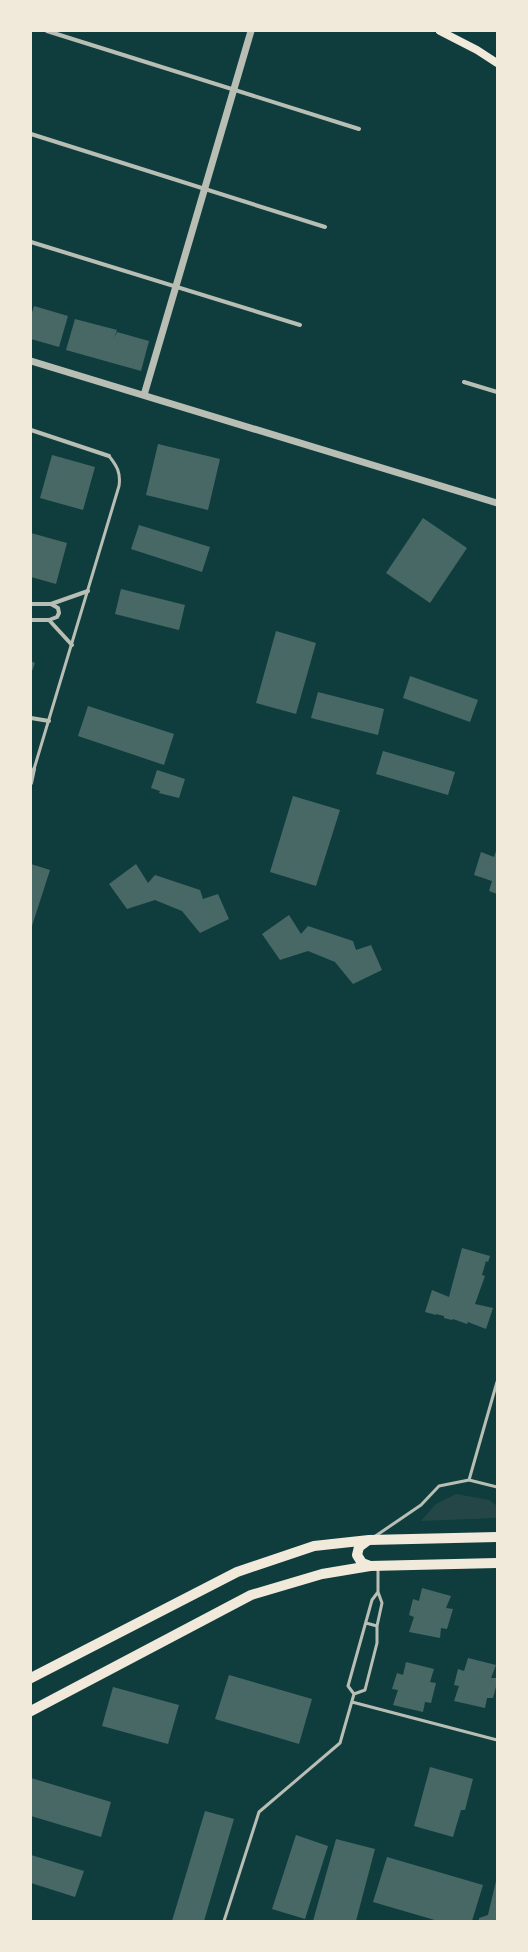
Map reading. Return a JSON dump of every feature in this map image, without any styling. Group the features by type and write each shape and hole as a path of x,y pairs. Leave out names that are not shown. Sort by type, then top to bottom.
{"main road":[{"path":"440,31 477,50 497,63"},
{"path":"31,1678 237,1572 314,1546 369,1540 497,1537"},
{"path":"369,1540 359,1546 357,1552 360,1561 374,1566"},
{"path":"31,1711 251,1595 322,1574 374,1566 497,1563"}],"street":[{"path":"47,31 359,129"},
{"path":"144,396 251,31"},
{"path":"31,134 325,227"},
{"path":"31,242 300,325"},
{"path":"31,361 497,503"},
{"path":"464,382 497,392"},
{"path":"31,430 109,456"},
{"path":"31,604 52,604 88,591"},
{"path":"31,620 49,620 57,617 59,613 58,608 52,604"},
{"path":"49,620 72,645"},
{"path":"31,718 49,721"},
{"path":"31,783 34,769"}],"lane":[{"path":"34,769 119,486 120,476 116,465 109,456"},
{"path":"468,1480 497,1382"},
{"path":"369,1540 420,1505 439,1486 468,1480 497,1487"},
{"path":"354,1694 365,1690 377,1643 377,1626 382,1603 378,1592 374,1566"},
{"path":"354,1694 348,1686 372,1600 378,1592"},
{"path":"366,1623 377,1626"},
{"path":"224,1921 259,1812 340,1743 354,1694"},
{"path":"352,1702 497,1740"}],"shaded area":[{"path":"456,1494 489,1500 497,1506 497,1518 421,1521 436,1504"}],"building":[{"path":"34,306 68,316 59,347 31,339 31,316"},
{"path":"75,319 117,330 114,338 117,332 149,341 141,371 66,350"},
{"path":"158,444 220,459 208,510 146,495"},
{"path":"52,455 95,467 83,510 40,498"},
{"path":"423,518 467,548 430,603 386,573"},
{"path":"139,525 210,547 202,572 131,549"},
{"path":"31,533 67,543 56,584 31,577"},
{"path":"121,589 185,605 179,630 115,614"},
{"path":"276,631 316,643 296,714 256,703"},
{"path":"31,661 35,663 31,674"},
{"path":"410,676 478,700 470,722 403,698"},
{"path":"318,692 384,709 378,735 311,718"},
{"path":"88,706 174,734 164,765 78,736"},
{"path":"383,751 455,772 448,795 376,774"},
{"path":"157,770 185,779 179,798 159,793 160,791 151,788"},
{"path":"293,796 340,810 316,886 270,872"},
{"path":"497,848 497,894 489,891 492,881 474,875 481,852 494,857"},
{"path":"31,864 50,870 31,929"},
{"path":"136,864 148,883 155,875 200,890 203,899 218,894 229,919 200,933 182,911 155,900 127,909 109,884"},
{"path":"289,915 301,934 308,926 353,941 356,950 371,945 382,970 353,984 335,962 308,951 280,960 262,934"},
{"path":"462,1248 490,1256 488,1262 486,1261 482,1275 485,1276 475,1304 493,1308 486,1329 468,1322 467,1324 453,1319 444,1318 444,1316 425,1312 432,1290 449,1297"},
{"path":"422,1588 451,1596 446,1608 453,1609 447,1629 441,1628 440,1638 409,1632 414,1617 409,1615 413,1599 419,1601"},
{"path":"468,1658 496,1665 491,1678 497,1678 497,1683 493,1698 487,1698 485,1708 454,1701 459,1686 454,1685 458,1669 464,1671"},
{"path":"406,1662 434,1669 430,1682 436,1683 431,1703 425,1702 423,1712 393,1705 398,1690 392,1689 397,1673 403,1675"},
{"path":"229,1675 312,1699 299,1744 215,1719"},
{"path":"113,1687 179,1705 168,1744 102,1726"},
{"path":"430,1767 473,1779 465,1810 461,1810 453,1837 414,1826"},
{"path":"31,1778 111,1802 101,1837 31,1816"},
{"path":"205,1811 234,1819 204,1921 172,1921"},
{"path":"296,1835 328,1846 305,1919 272,1909"},
{"path":"336,1839 375,1849 356,1921 313,1921"},
{"path":"31,1855 84,1871 75,1897 31,1883"},
{"path":"387,1857 483,1885 472,1921 438,1921 373,1902"},
{"path":"496,1881 497,1921 479,1921 479,1918 488,1915"}]}
